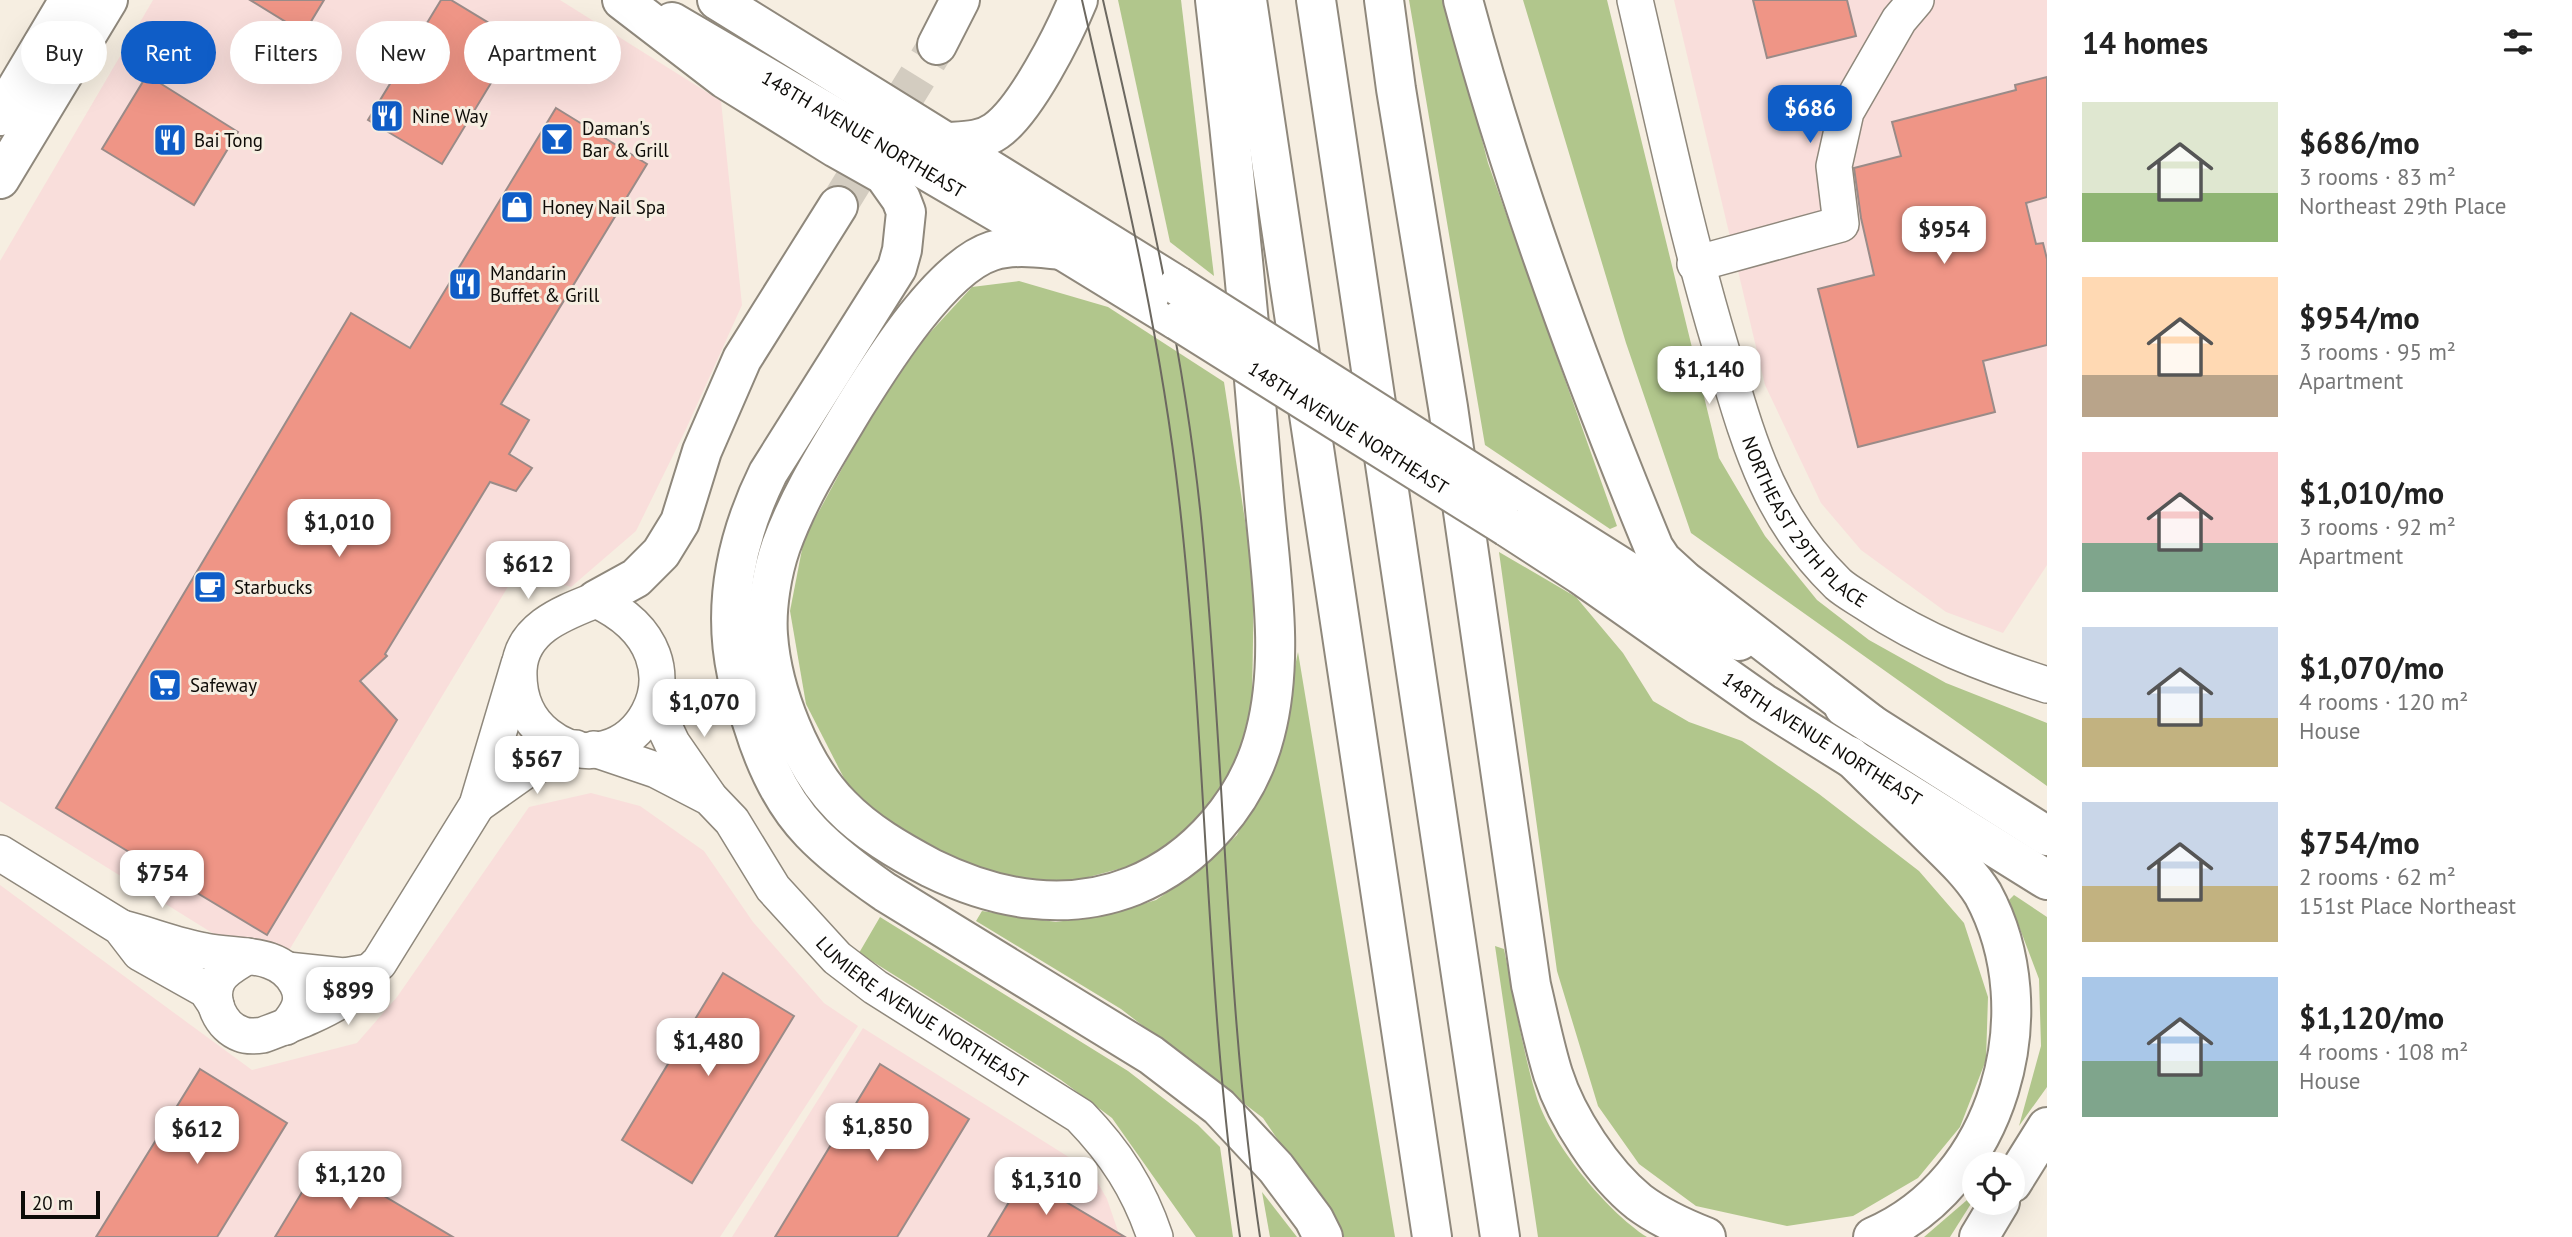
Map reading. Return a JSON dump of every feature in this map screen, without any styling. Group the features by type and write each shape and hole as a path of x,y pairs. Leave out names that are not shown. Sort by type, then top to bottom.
{"main road":[{"path":"0,116 69,0"},
{"path":"0,179 108,0"},
{"path":"622,0 725,79 884,175 901,199 906,212 897,268 768,473 755,499 738,548 732,593 732,630 737,674 772,776 790,806 810,831 849,866 886,892 1152,1055 1219,1107 1276,1168 1314,1219 1323,1237"},
{"name":"148TH AVENUE NORTHEAST","path":"634,0 1062,250 1178,304"},
{"name":"148TH AVENUE NORTHEAST","path":"717,0 949,142 1178,304 1507,511 1871,724 2047,836"},
{"path":"937,45 960,0"},
{"path":"949,142 975,141 997,130 1013,113 1037,79 1068,23 1077,0"},
{"path":"1062,250 1016,247 993,251 971,262 956,273 905,332 818,467 798,506 780,550 772,587 768,633 778,690 795,733 817,776 839,804 889,844 949,877 986,891 1030,900 1078,898 1130,887 1166,869 1192,850 1213,830 1240,793 1264,740 1271,709 1274,630 1261,455 1215,0"},
{"path":"1247,0 1432,1237"},
{"path":"1316,0 1500,1237"},
{"path":"1384,0 1450,421 1531,985 1554,1076 1575,1122 1605,1167 1640,1202 1679,1226 1706,1237"},
{"path":"1463,0 1497,117 1560,310 1615,456 1654,548 1661,560 1685,581 1871,724"},
{"path":"596,600 636,578 661,553 680,522 702,451 742,359 838,206"},
{"name":"148TH AVENUE NORTHEAST","path":"1507,511 1581,575 1763,703 2047,880"},
{"path":"1850,756 1962,866 1983,894 2010,962 2015,1019 2009,1071 1995,1112 1975,1151 1941,1191 1896,1227 1873,1237"},
{"path":"2025,1162 2047,1127"},
{"path":"1979,1237 1992,1215"}],"street":[{"name":"NORTHEAST 29TH PLACE","path":"1635,0 1695,264 1754,458 1773,500 1799,540 1840,586 1894,622 1941,646 2047,685"},
{"path":"1695,264 1841,224 1834,166 1846,112 1899,20 1916,0"},
{"path":"247,956 226,970 218,980 215,992 220,1017 230,1028 241,1034 263,1035 286,1027 351,993 393,944 477,805 527,643 542,626 561,614 596,600 612,607 642,635 654,655 659,677 655,699 646,718 632,734 614,744 585,749 525,771 477,805"},
{"path":"519,664 518,687 524,709 537,727 555,741 585,749"},
{"name":"LUMIERE AVENUE NORTHEAST","path":"655,699 672,743 710,798 732,821 773,888 837,958 875,987 1080,1116 1105,1142 1128,1173 1151,1225"},
{"name":"LUMIERE AVENUE NORTHEAST","path":"585,749 656,770 710,798"},
{"path":"0,853 120,927 204,951 272,961 287,970 296,980 302,998 299,1008 286,1027"},
{"path":"120,927 140,953 206,990 216,1004"},
{"path":"287,970 334,975 368,972"}],"shaded area":[{"path":"153,0 560,0 593,21 464,21 464,84 621,84 621,38 721,101 742,305 636,531 571,587 518,570 288,952 230,944 0,801 0,261 104,84 107,84 107,78 121,55 121,84 216,84 216,21 141,21"},
{"path":"1674,0 2047,0 2047,565 2003,633 1946,612 1861,550 1821,503 1765,385"},
{"path":"591,793 640,806 704,851 753,922 824,1003 858,1026 720,1237 0,1237 0,885 252,1070 357,1043 397,997 529,807"},
{"path":"863,1028 1091,1171 1107,1199 1120,1237 732,1237"}],"green space":[{"path":"1118,0 1181,0 1214,276 1170,242"},
{"path":"1409,0 1446,0 1488,163 1617,526 1610,529 1485,445"},
{"path":"1523,0 1607,0 1719,458 1765,536 1817,600 1869,640 1946,683 2047,723 2047,786 1691,533 1626,343"},
{"path":"1019,281 1108,307 1224,382 1254,580 1252,701 1238,758 1208,810 1145,862 1070,882 1005,880 893,830 848,786 806,704 790,611 804,539 871,415 925,338 972,287"},
{"path":"1499,552 1576,597 1623,653 1653,701 1689,722 1742,741 1819,794 1919,871 1964,923 1988,997 1986,1060 1960,1127 1918,1178 1853,1216 1787,1226 1696,1206 1639,1164 1598,1106 1557,971"},
{"path":"1298,652 1395,1237 1344,1237 1263,1118 1121,1009 976,921 982,911 1056,922 1105,915 1156,900 1200,870 1237,835 1276,757"},
{"path":"2014,895 2047,917 2047,1087 2019,1126 2041,1046 2039,979 2009,900"},
{"path":"880,917 1128,1071 1198,1125 1220,1147 1233,1237 1196,1237 1112,1118 1061,1080 859,953"},
{"path":"1495,946 1504,949 1526,1059 1543,1114 1581,1174 1614,1210 1647,1237 1538,1237"},
{"path":"1262,1192 1297,1237 1270,1237"},
{"path":"1962,1204 1964,1215 1950,1237 1924,1237"}],"building":[{"path":"250,0 324,0 311,21 284,21"},
{"path":"441,0 451,0 486,21 464,21 464,84 490,84 442,164 368,120 390,84 450,84 450,21 428,21"},
{"path":"1753,0 1847,0 1856,36 1767,58"},
{"path":"2047,77 2047,197 2026,203 2036,244 2043,243 2047,259 2047,345 1983,361 1995,412 1858,447 1818,289 1874,275 1861,218 1854,168 1901,156 1892,122 2016,90 2015,85"},
{"name":"Bai Tong","path":"142,84 161,84 238,132 194,205 102,149"},
{"path":"556,108 647,164 501,404 529,420 509,454 532,468 516,491 490,482 385,654 387,656 360,681 397,720 267,935 56,808 351,313 410,348"},
{"path":"723,973 794,1016 692,1183 622,1140"},
{"path":"880,1064 969,1119 897,1237 775,1237"},
{"path":"200,1069 287,1123 217,1237 96,1237"},
{"path":"322,1159 453,1237 275,1237"},
{"path":"1024,1177 1125,1237 988,1237"}],"tunnel":[{"path":"838,206 937,45"}],"tram line":[{"path":"1082,0 1138,248 1171,436 1188,591 1220,1053 1240,1237"},
{"path":"1103,0 1160,258 1193,452 1209,608 1239,1058 1260,1237"}],"place":[{"name":"Nine Way","path":"387,116"},
{"name":"Daman's Bar & Grill","path":"557,139"},
{"name":"Bai Tong","path":"170,140"},
{"name":"Honey Nail Spa","path":"517,207"},
{"name":"Mandarin Buffet & Grill","path":"465,284"},
{"name":"Starbucks","path":"210,587"},
{"name":"Safeway","path":"165,685"}]}
